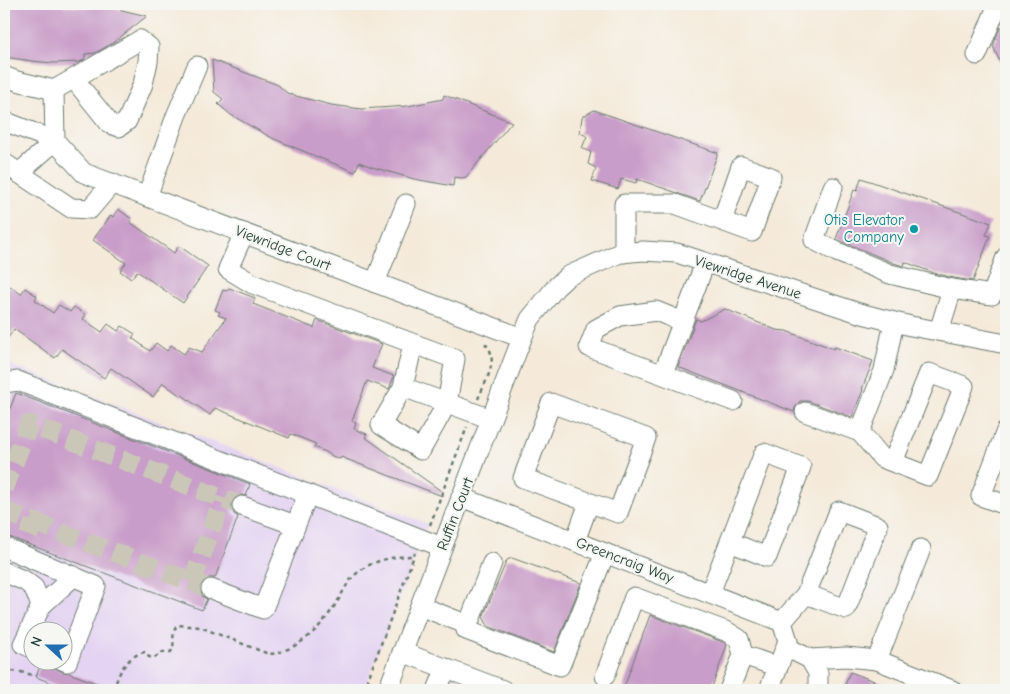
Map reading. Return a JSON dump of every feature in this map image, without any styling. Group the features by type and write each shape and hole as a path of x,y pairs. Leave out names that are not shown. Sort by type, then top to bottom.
{"street":[{"path":"977,55 998,4"},
{"path":"4,76 54,90 74,78 140,40 149,47 143,84 127,121 119,127 110,124 74,78"},
{"path":"147,196 176,116 197,66"},
{"path":"54,90 55,140"},
{"path":"4,121 55,140"},
{"path":"55,140 11,168 71,208 90,209 112,183"},
{"name":"Viewridge Court","path":"55,140 84,173 522,338"},
{"path":"833,187 814,240 837,252 890,274 952,289 992,295 1006,257"},
{"path":"375,282 406,204"},
{"path":"624,253 624,204 675,204 722,221"},
{"path":"244,233 228,269 253,284 413,344 455,360 447,403 420,450 381,425 403,387 413,344"},
{"name":"Viewridge Avenue","path":"522,338 530,319 556,286 568,276 620,254 643,251 677,253 859,313 894,322 1006,344"},
{"path":"663,374 705,262"},
{"path":"939,331 952,289"},
{"path":"682,322 656,311 620,316 596,329 588,347 733,401"},
{"path":"860,432 884,370 894,322"},
{"name":"Ruffin Court","path":"388,690 522,338"},
{"path":"805,412 860,432 882,458 928,476 964,386 929,373 893,462"},
{"path":"4,383 18,381 442,547"},
{"path":"403,387 491,419"},
{"path":"551,403 646,438 618,513 589,503 523,478 551,403"},
{"path":"1006,431 981,496 1006,505"},
{"path":"710,593 764,453 801,467 767,556 730,542"},
{"path":"210,589 263,609 308,494"},
{"name":"Greencraig Way","path":"461,497 710,593 784,625"},
{"path":"575,541 589,503"},
{"path":"242,506 296,526"},
{"path":"769,690 788,641 784,625 806,594 838,511 878,526 846,610 806,594"},
{"path":"4,547 96,586 72,649"},
{"path":"877,660 921,549"},
{"path":"492,563 466,630 560,666 605,553"},
{"path":"22,554 9,574 25,581 34,588 41,606"},
{"path":"33,622 41,606 74,576"},
{"path":"605,676 634,597 728,632 738,640 743,655 730,690"},
{"path":"420,606 468,624"},
{"path":"786,647 810,659 846,658 877,660 952,690"},
{"path":"402,652 503,690"},
{"path":"743,655 778,667"},
{"path":"810,659 818,673 818,690"},
{"path":"437,690 446,668"}],"path":[{"path":"367,690 369,685 368,679 421,538 425,528 429,526 472,412 491,368 492,357 490,350 486,344 480,341"},
{"path":"4,670 36,676"}],"shaded area":[{"path":"4,362 428,524 364,690 4,690"}],"building":[{"path":"4,4 42,4 92,8 100,5 147,16 113,43 95,53 85,54 85,59 80,62 53,63 4,57"},
{"path":"1006,24 1006,76 993,46 1000,28"},
{"path":"212,60 278,85 292,95 331,105 362,109 408,106 443,99 444,95 512,122 466,177 454,177 453,186 414,179 359,162 355,172 272,138 231,115 218,104 223,99 214,92"},
{"path":"594,110 718,153 700,201 637,179 636,183 621,179 618,189 592,181 596,168 588,164 591,152 582,148 587,136 580,133 582,117"},
{"name":"Otis Elevator Company","path":"861,178 991,223 986,235 990,236 973,281 934,273 905,262 904,266 894,263 836,239 854,190 857,191"},
{"path":"118,209 132,219 130,222 174,253 179,246 208,266 183,303 137,271 131,279 120,271 126,263 93,240 111,215 113,217"},
{"path":"10,286 21,294 25,288 37,296 35,300 53,313 59,305 70,312 74,307 86,315 83,319 102,332 108,324 118,331 122,326 135,334 132,338 150,351 156,343 167,351 171,345 184,354 189,347 202,352 226,318 218,315 220,312 215,310 223,290 227,291 229,288 255,298 253,304 314,328 317,320 382,344 372,368 394,376 389,389 367,381 352,421 356,423 354,429 367,434 365,437 444,493 442,496 341,457 340,459 314,447 316,444 291,434 289,438 215,408 210,415 163,383 153,397 111,368 104,378 62,349 55,358 14,329 4,344 4,295"},
{"path":"725,309 776,330 786,331 873,361 852,417 808,401 800,401 794,412 678,367 696,319 701,321"},
{"path":"16,393 250,484 246,496 240,495 234,498 232,502 231,508 238,517 215,578 204,580 200,585 202,596 207,599 202,610 4,535 4,424"},
{"path":"512,558 581,583 554,652 488,626 483,617 507,560"},
{"path":"650,615 727,645 711,690 623,690"},
{"path":"38,672 63,672 112,689 70,690 36,677"},
{"path":"850,672 896,689 896,690 843,690"}],"tunnel":[{"path":"4,489 29,424 242,506"},
{"path":"192,582 223,498"},
{"path":"4,511 34,522 21,554"},
{"path":"34,522 211,589"}],"place":[{"name":"Otis Elevator Company","path":"914,229"}]}
